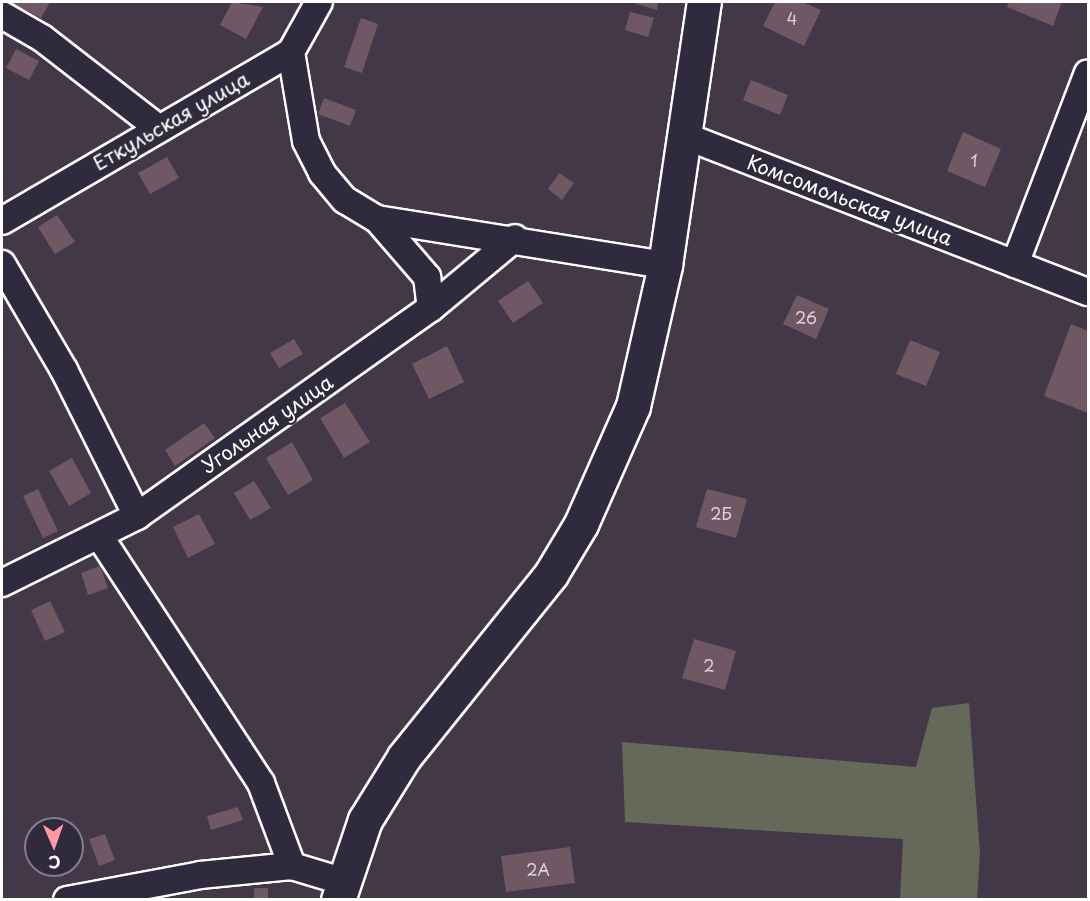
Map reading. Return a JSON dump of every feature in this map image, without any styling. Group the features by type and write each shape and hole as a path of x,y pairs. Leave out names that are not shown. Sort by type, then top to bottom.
{"main road":[{"path":"340,890 365,820 404,757 551,574 581,524 633,406 665,265 704,2"}],"street":[{"path":"319,2 291,52 306,141 322,173 345,200 377,219 427,277 431,308"},
{"path":"2,15 42,38 158,128"},
{"name":"Еткульская улица","path":"2,221 291,52"},
{"path":"1015,264 1089,73"},
{"name":"Комсомольская улица","path":"685,136 1089,292"},
{"path":"377,219 514,238 665,265"},
{"name":"Угольная улица","path":"2,583 100,537 137,516 431,308 514,238"},
{"path":"2,264 64,370 137,516"},
{"path":"100,537 261,783 292,866"},
{"path":"67,900 200,875 292,866 340,890"}],"green space":[{"path":"969,703 980,854 977,899 900,899 903,839 625,822 622,742 916,767 932,708"}],"building":[{"path":"9,2 50,2 41,18"},
{"path":"232,2 263,7 246,39 220,25"},
{"path":"631,2 658,2 657,10"},
{"path":"775,2 802,2 821,10 804,46 763,26"},
{"path":"1009,2 1062,2 1053,26 1007,7"},
{"path":"630,12 654,18 648,37 625,30"},
{"path":"361,18 378,24 362,73 344,67"},
{"path":"16,49 39,61 29,80 6,68"},
{"path":"751,80 788,95 780,115 743,100"},
{"path":"324,98 356,110 350,126 318,114"},
{"path":"963,132 1001,149 985,187 947,171"},
{"path":"167,157 179,178 150,194 138,173"},
{"path":"559,173 574,183 562,200 548,189"},
{"path":"57,215 75,242 55,254 38,227"},
{"path":"528,281 543,303 513,323 498,301"},
{"path":"797,295 829,309 816,339 783,324"},
{"path":"1071,324 1088,331 1088,413 1044,396"},
{"path":"294,339 303,354 279,368 270,353"},
{"path":"910,340 940,352 926,386 896,374"},
{"path":"447,346 464,382 429,399 412,364"},
{"path":"345,403 370,442 344,458 320,418"},
{"path":"204,423 215,438 175,466 165,450"},
{"path":"292,442 313,480 288,495 266,458"},
{"path":"72,458 91,493 69,506 49,471"},
{"path":"254,481 271,508 250,520 234,493"},
{"path":"38,489 58,531 43,538 23,496"},
{"path":"707,489 747,499 736,538 696,527"},
{"path":"199,514 215,544 188,558 173,527"},
{"path":"100,566 108,588 88,595 81,573"},
{"path":"50,601 65,632 45,641 31,610"},
{"path":"694,639 736,651 725,690 682,678"},
{"path":"238,807 243,820 211,830 207,816"},
{"path":"105,834 115,860 99,866 89,839"},
{"path":"570,847 575,883 506,892 501,856"},
{"path":"254,888 268,888 268,900 254,900"}]}
